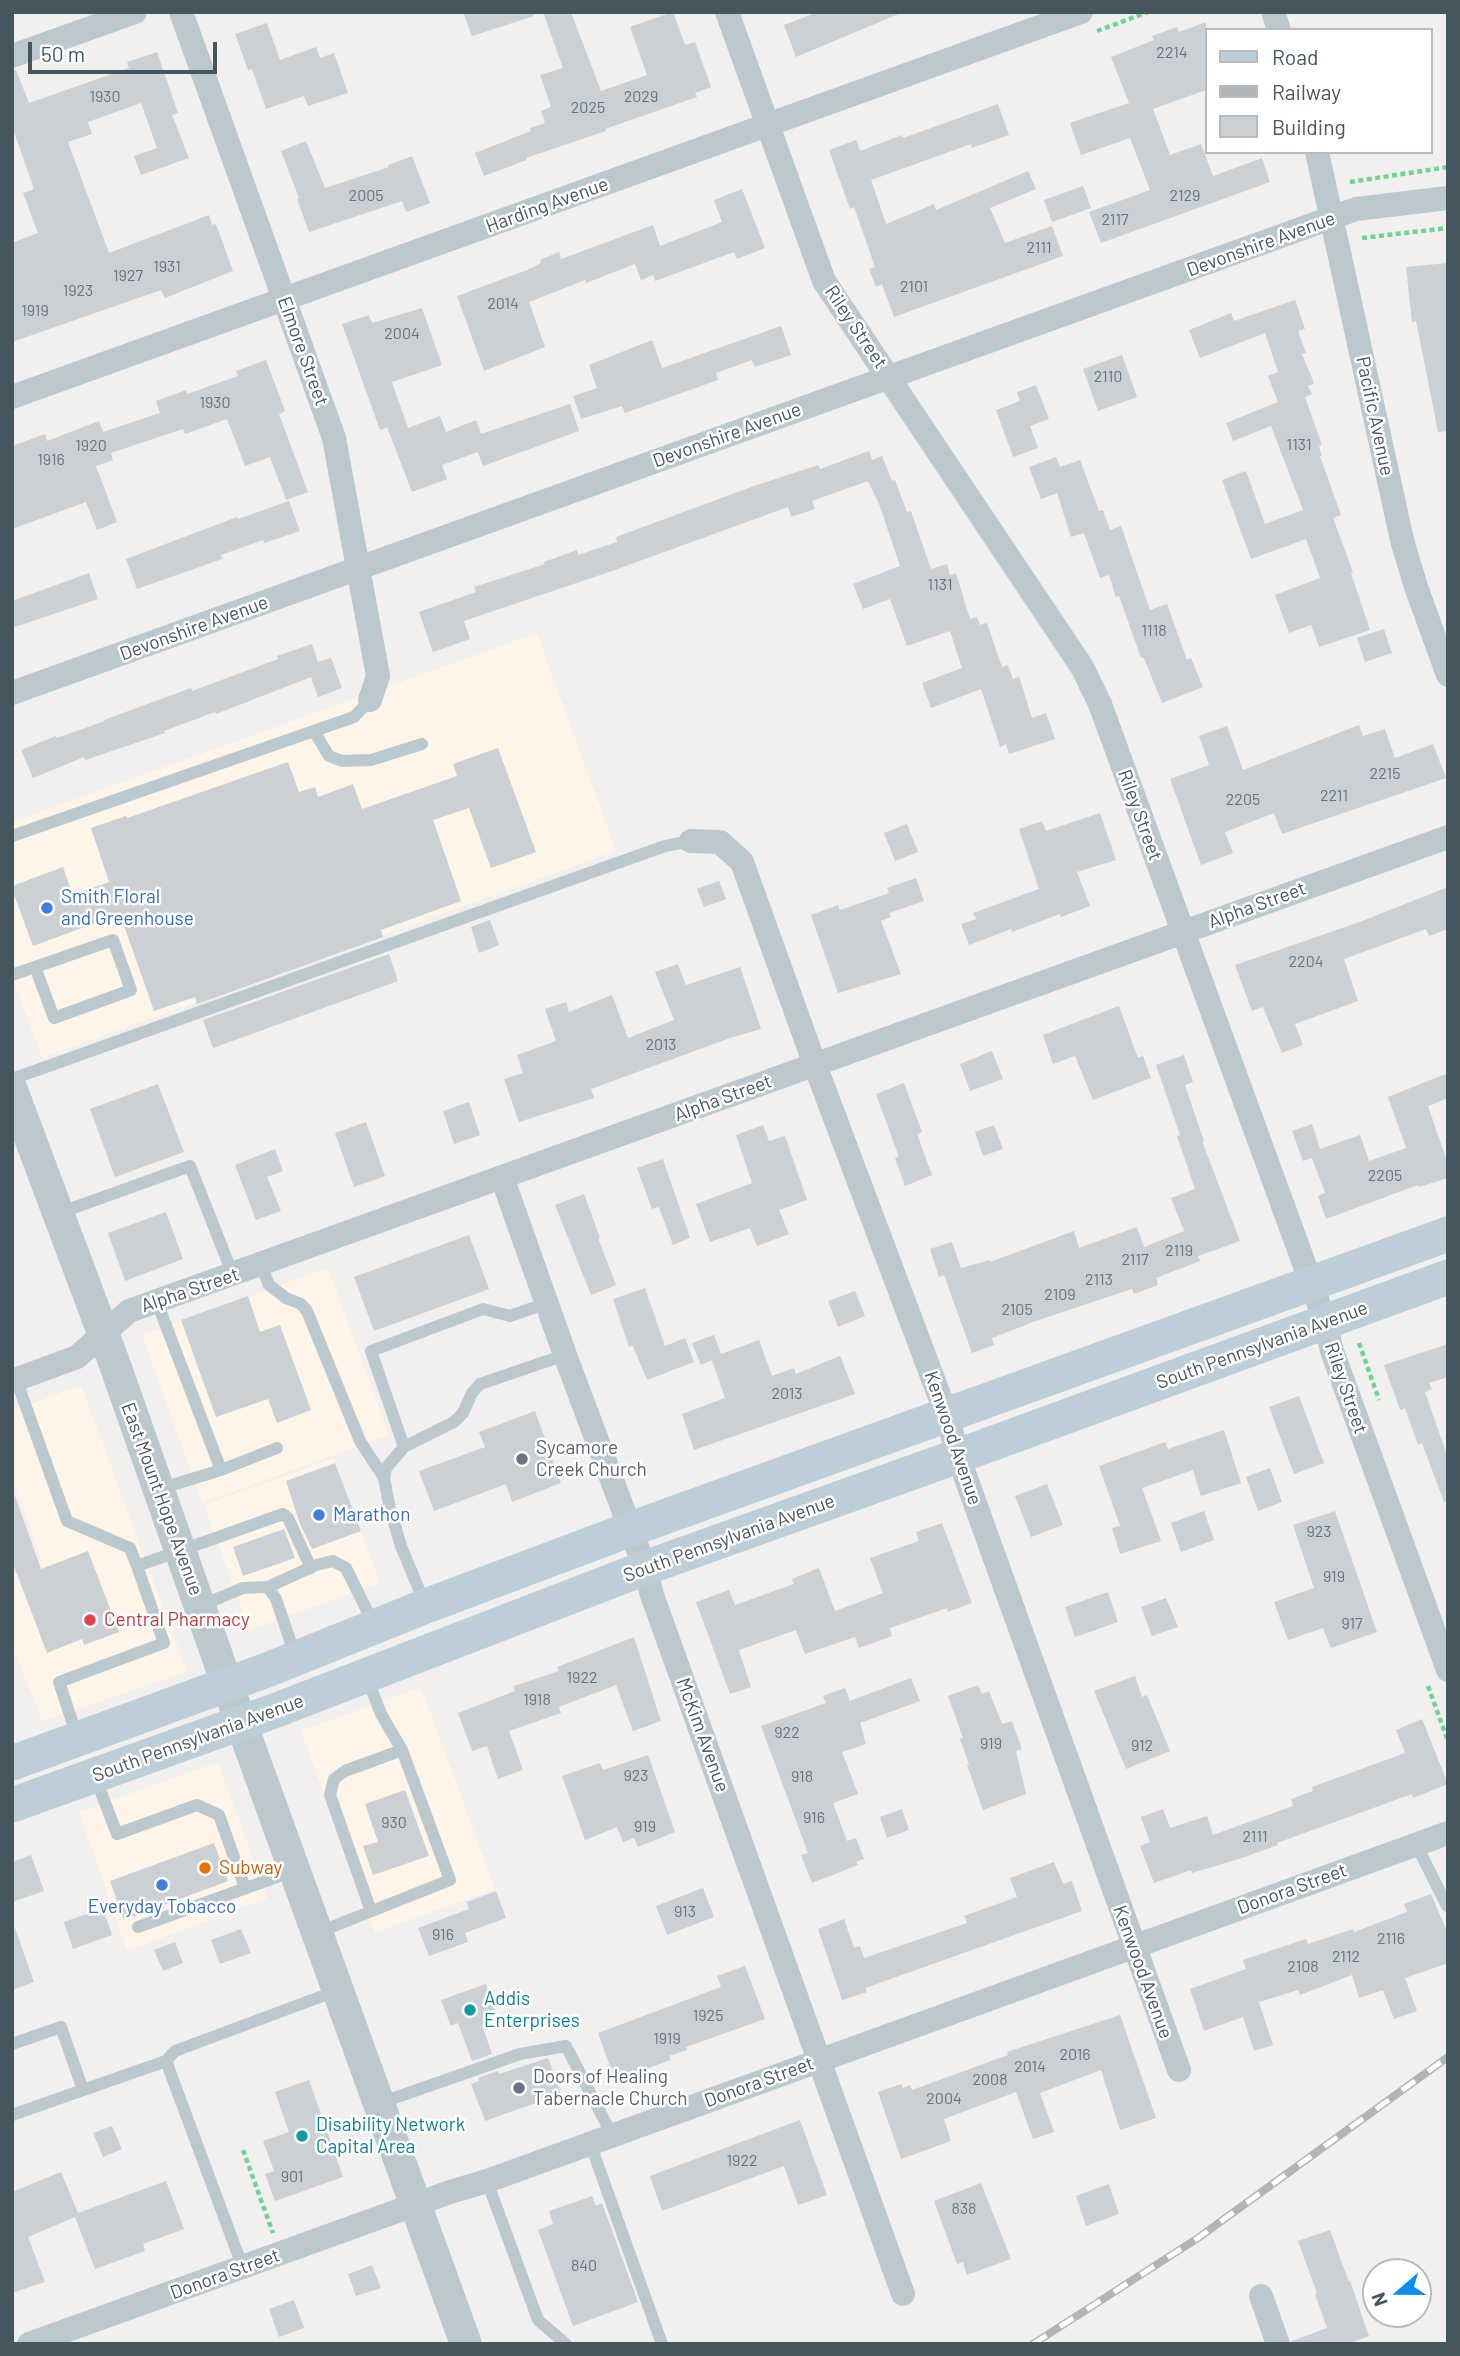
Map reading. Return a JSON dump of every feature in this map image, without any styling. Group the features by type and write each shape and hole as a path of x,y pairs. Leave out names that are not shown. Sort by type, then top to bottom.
{"main road":[{"name":"South Pennsylvania Avenue","path":"12,1763 228,1684 631,1529 1448,1234"},
{"name":"South Pennsylvania Avenue","path":"12,1805 242,1723 645,1567 1448,1277"}],"street":[{"path":"12,56 135,12"},
{"name":"Elmore Street","path":"181,12 334,438 378,676 370,700"},
{"name":"Riley Street","path":"727,12 824,281 1082,667 1100,704 1325,1321 1332,1351 1448,1670"},
{"name":"Harding Avenue","path":"12,397 1081,12"},
{"name":"Pacific Avenue","path":"1317,154 1402,540 1448,675"},
{"name":"Devonshire Avenue","path":"12,693 1356,209 1448,198"},
{"name":"Alpha Street","path":"14,1380 77,1357 129,1311 1448,837"},
{"name":"Kenwood Avenue","path":"691,841 720,842 742,862 947,1416 958,1456 1179,2070"},
{"name":"East Mount Hope Avenue","path":"12,1090 103,1334 466,2344"},
{"name":"McKim Avenue","path":"502,1177 565,1355 645,1567 652,1595 903,2294"},
{"name":"Donora Street","path":"29,2344 1448,1833"},
{"path":"1261,2296 1278,2344"}],"lane":[{"path":"12,836 354,717 370,700"},
{"path":"314,731 329,757 342,761 371,760 422,744"},
{"path":"12,1079 665,846 691,841"},
{"path":"12,975 113,940 131,990 54,1018 36,967"},
{"path":"58,1213 191,1166 233,1275"},
{"path":"261,1265 270,1285 286,1298 302,1304 307,1311 360,1441 384,1479 401,1546 426,1606"},
{"path":"157,1302 221,1470"},
{"path":"404,1447 371,1351 483,1309 510,1316 547,1304"},
{"path":"384,1479 386,1468 404,1447 454,1422 463,1413 472,1393 480,1384 565,1355"},
{"path":"14,1380 67,1521 130,1548 164,1643 59,1682 78,1739"},
{"path":"159,1489 221,1470 277,1448"},
{"path":"136,1566 283,1514 288,1518 311,1567"},
{"path":"200,1606 243,1588 268,1587 311,1567 333,1561 346,1568 374,1627"},
{"path":"268,1587 276,1599 296,1658"},
{"path":"318,1932 450,1880 402,1750 382,1714 366,1676"},
{"path":"371,1911 330,1796 334,1779 345,1771 402,1750"},
{"path":"94,1775 117,1834 197,1805 219,1815 245,1888"},
{"path":"1416,1844 1447,1906"},
{"path":"138,1927 296,1870"},
{"path":"12,2115 166,2061 175,2051 340,1989"},
{"path":"12,2044 61,2027 83,2090"},
{"path":"380,2103 520,2054 566,2046 601,2139 662,2344"},
{"path":"166,2061 243,2267"},
{"path":"487,2181 538,2320 566,2344"}],"path":[{"path":"1350,182 1448,167"},
{"path":"1362,238 1448,228"},
{"path":"243,2150 281,2253"}],"shaded area":[{"path":"537,633 616,851 42,1058 12,976 12,822"},
{"path":"328,1268 389,1435 202,1503 142,1335"},
{"path":"81,1385 187,1672 42,1721 12,1644 12,1576 42,1562 12,1478 12,1411"},
{"path":"334,1458 380,1583 249,1630 204,1505"},
{"path":"421,1687 495,1889 375,1933 301,1731"},
{"path":"218,1762 267,1898 127,1951 79,1812"}],"building":[{"path":"463,12 533,12 534,16 472,36"},
{"path":"543,12 571,12 601,91 647,75 630,27 673,12 685,45 695,42 711,87 695,93 697,97 526,158 527,160 484,176 475,153 545,123 541,111 551,107 540,75 563,68"},
{"path":"818,12 901,13 796,57 784,25"},
{"path":"1206,22 1204,91 1153,109 1170,155 1201,144 1213,176 1262,158 1270,182 1101,243 1089,212 1150,190 1130,138 1081,155 1070,123 1129,103 1111,57 1154,40 1152,36 1177,27 1179,32"},
{"path":"267,23 280,60 316,47 320,58 334,53 348,93 308,106 304,96 266,109 252,69 248,70 235,34"},
{"path":"157,52 178,113 172,115 189,158 141,175 134,156 157,148 141,103 88,122 92,134 68,142 109,253 209,215 212,225 216,224 233,271 165,298 161,290 12,342 12,243 38,233 23,193 34,189 12,126 12,70 16,70 29,103 129,68 127,62"},
{"path":"998,104 1009,135 972,148 971,144 871,180 886,224 934,204 936,210 1028,171 1036,189 990,208 1005,243 1052,226 1063,256 894,317 882,284 876,287 869,269 875,267 854,207 850,209 829,150 856,140 860,151"},
{"path":"306,141 325,188 389,167 388,165 412,156 430,203 406,212 402,201 309,232 281,151"},
{"path":"1083,186 1091,208 1052,222 1044,200"},
{"path":"742,189 765,248 737,259 734,252 655,281 653,275 641,280 635,264 529,302 545,347 484,371 457,296 527,270 541,263 540,260 559,252 561,259 653,225 660,246 722,222 714,200"},
{"path":"1448,263 1448,431 1438,432 1416,321 1412,322 1406,267"},
{"path":"1295,300 1305,329 1298,331 1306,353 1302,354 1314,383 1308,386 1312,394 1305,397 1322,445 1319,446 1320,456 1341,515 1333,518 1370,630 1319,647 1311,625 1289,633 1275,595 1320,578 1306,539 1251,559 1222,480 1246,471 1265,524 1303,510 1271,426 1233,441 1226,423 1278,402 1268,376 1278,372 1265,333 1200,358 1189,330 1231,313 1234,321"},
{"path":"422,308 442,365 392,382 408,428 440,416 446,432 476,420 481,434 570,404 579,431 483,466 478,452 442,465 447,479 412,492 387,427 380,430 342,324 369,315 372,323"},
{"path":"781,326 791,355 755,367 752,360 716,373 718,380 625,413 622,406 581,419 573,396 597,388 589,365 652,340 662,368"},
{"path":"1122,355 1137,397 1098,411 1083,369"},
{"path":"266,360 285,411 279,414 308,492 286,500 270,457 245,466 227,419 185,434 183,429 111,453 113,460 96,466 117,522 97,530 86,502 12,529 12,446 45,434 47,441 99,421 103,432 160,413 156,401 186,390 187,394 238,376 236,371"},
{"path":"1036,385 1049,419 1030,426 1038,448 1013,457 996,410 1020,401 1017,392"},
{"path":"869,451 872,460 882,456 892,481 895,480 907,512 911,511 931,569 947,564 950,575 956,573 970,619 977,617 980,625 987,623 1002,667 1008,665 1013,679 1019,676 1032,718 1046,713 1055,739 1009,754 1006,744 1000,747 981,689 931,708 922,683 962,668 950,631 907,646 890,599 863,609 853,584 900,566 879,504 868,481 812,501 815,509 791,517 788,507 464,621 470,639 433,652 419,612 476,592 474,587 545,564 544,562 577,550 578,555 617,542 616,537 754,486 818,465 820,469"},
{"path":"1056,457 1060,467 1080,460 1099,511 1103,510 1110,530 1121,526 1150,610 1167,604 1187,660 1191,658 1203,687 1162,703 1144,658 1141,658 1109,575 1100,578 1084,533 1071,537 1057,493 1041,499 1029,467"},
{"path":"289,501 300,531 264,543 263,540 221,555 222,559 137,589 126,559 237,517 238,519"},
{"path":"89,573 98,599 12,628 12,601"},
{"path":"1384,629 1392,653 1365,662 1357,638"},
{"path":"312,644 318,662 331,658 342,688 318,697 311,677 164,731 165,733 85,760 84,757 33,778 21,750 191,688 192,691"},
{"path":"1359,725 1363,736 1385,729 1395,758 1433,744 1446,778 1282,834 1274,813 1225,832 1233,853 1201,865 1170,779 1209,765 1199,736 1227,726 1243,770"},
{"path":"498,748 536,852 491,868 469,808 433,820 461,901 381,930 383,937 197,1004 195,997 154,1011 120,914 33,946 12,889 12,886 63,867 73,895 109,882 91,828 288,762 299,792 315,787 318,797 353,784 362,809 457,776 453,764"},
{"path":"1100,813 1116,860 1077,872 1090,906 1012,932 1011,929 969,945 961,924 976,919 973,913 1039,889 1019,829 1042,821 1046,831"},
{"path":"907,824 918,852 895,861 884,833"},
{"path":"916,878 924,901 889,913 891,917 881,921 901,974 838,993 811,915 838,905 840,910 889,893 887,888"},
{"path":"719,881 726,899 704,907 697,889"},
{"path":"1448,887 1448,929 1429,936 1426,929 1344,959 1358,1001 1295,1024 1303,1045 1282,1053 1263,1007 1252,1011 1235,965 1357,923"},
{"path":"490,920 499,945 479,953 471,927"},
{"path":"389,954 398,981 213,1048 203,1020"},
{"path":"678,964 686,985 740,967 761,1029 591,1089 594,1098 519,1122 504,1079 523,1073 517,1055 556,1041 545,1009 566,1002 569,1012 612,995 628,1038 674,1020 655,972"},
{"path":"1119,1006 1138,1058 1143,1056 1151,1078 1093,1100 1075,1056 1053,1064 1043,1035"},
{"path":"992,1051 1003,1079 970,1091 960,1064"},
{"path":"1184,1055 1193,1082 1185,1085 1202,1141 1240,1241 1198,1256 1200,1261 1156,1278 1158,1285 1134,1294 1132,1289 1036,1321 992,1338 994,1345 972,1353 944,1275 939,1277 930,1249 952,1242 961,1268 990,1262 1074,1231 1079,1248 1137,1227 1144,1247 1184,1231 1171,1198 1195,1189 1156,1065"},
{"path":"1448,1073 1448,1098 1428,1106 1448,1164 1448,1178 1419,1187 1418,1185 1326,1219 1318,1196 1325,1193 1312,1158 1303,1161 1292,1131 1312,1124 1320,1149 1360,1135 1369,1161 1406,1148 1388,1097"},
{"path":"904,1083 922,1132 917,1134 932,1175 905,1186 895,1158 899,1157 876,1094"},
{"path":"158,1084 184,1152 115,1177 90,1109"},
{"path":"469,1102 480,1135 454,1144 443,1111"},
{"path":"366,1122 385,1176 354,1187 335,1133"},
{"path":"763,1125 769,1141 785,1136 807,1200 779,1210 789,1234 757,1246 750,1228 710,1242 696,1204 752,1183 736,1135"},
{"path":"994,1125 1003,1149 983,1156 975,1132"},
{"path":"275,1149 283,1171 267,1177 281,1211 256,1220 235,1165"},
{"path":"663,1159 690,1238 673,1245 659,1207 652,1209 637,1168"},
{"path":"584,1194 616,1285 591,1295 555,1205"},
{"path":"166,1212 183,1259 125,1281 108,1233"},
{"path":"469,1235 489,1289 374,1331 354,1277"},
{"path":"645,1288 665,1346 685,1338 694,1362 647,1380 633,1346 629,1347 613,1299"},
{"path":"855,1291 865,1316 838,1327 828,1301"},
{"path":"248,1296 260,1332 280,1325 311,1410 277,1423 268,1399 216,1417 181,1320"},
{"path":"714,1335 721,1354 759,1340 772,1376 794,1368 796,1374 840,1356 855,1394 694,1450 682,1414 725,1398 712,1360 701,1365 692,1343"},
{"path":"1448,1344 1448,1377 1429,1383 1432,1389 1425,1392 1448,1458 1448,1500 1444,1502 1422,1443 1418,1445 1405,1408 1400,1410 1384,1365"},
{"path":"1299,1396 1324,1463 1294,1474 1269,1407"},
{"path":"535,1411 561,1483 512,1502 506,1484 434,1511 419,1471 485,1447 479,1432"},
{"path":"1224,1430 1241,1483 1201,1496 1193,1470 1142,1488 1161,1541 1120,1554 1112,1528 1120,1526 1099,1466 1165,1442 1168,1449"},
{"path":"335,1463 361,1531 312,1549 300,1524 286,1481"},
{"path":"1270,1468 1282,1502 1258,1511 1246,1477"},
{"path":"1047,1484 1063,1525 1031,1537 1015,1496"},
{"path":"15,1496 41,1569 88,1551 119,1632 84,1645 82,1639 47,1653 12,1561 12,1497"},
{"path":"1204,1511 1214,1540 1181,1552 1171,1523"},
{"path":"1335,1511 1377,1632 1331,1648 1323,1628 1288,1640 1274,1602 1314,1588 1293,1525"},
{"path":"942,1523 972,1603 948,1612 947,1608 890,1628 892,1636 859,1648 855,1637 805,1654 796,1630 739,1650 751,1687 730,1694 696,1602 729,1590 735,1605 794,1584 792,1579 819,1568 835,1611 883,1593 870,1558 919,1541 916,1532"},
{"path":"284,1529 295,1558 243,1576 233,1547"},
{"path":"1108,1592 1118,1622 1075,1637 1065,1607"},
{"path":"1166,1598 1178,1627 1152,1636 1141,1607"},
{"path":"634,1637 661,1721 633,1731 616,1685 559,1707 561,1713 509,1731 523,1770 498,1779 487,1746 472,1751 458,1713 515,1691 514,1686 559,1671 557,1667"},
{"path":"1135,1676 1142,1697 1147,1695 1170,1751 1126,1769 1094,1691"},
{"path":"911,1678 920,1701 860,1723 866,1744 842,1752 858,1794 833,1803 847,1841 856,1838 864,1859 856,1862 858,1865 812,1883 801,1855 808,1853 761,1726 826,1703 823,1696 845,1688 850,1701"},
{"path":"978,1685 982,1694 989,1691 1002,1724 1012,1721 1022,1749 1016,1751 1026,1794 983,1810 948,1696"},
{"path":"1422,1719 1448,1784 1413,1798 1412,1794 1242,1858 1192,1873 1191,1870 1154,1883 1140,1846 1150,1842 1141,1817 1163,1809 1170,1828 1207,1816 1213,1835 1293,1806 1291,1799 1313,1791 1312,1787 1405,1753 1396,1730"},
{"path":"648,1755 675,1832 638,1847 634,1838 623,1842 617,1827 585,1840 562,1776 600,1763 603,1770"},
{"path":"405,1790 429,1856 373,1875 363,1846 378,1842 365,1804"},
{"path":"902,1809 909,1830 887,1838 880,1817"},
{"path":"214,1843 228,1881 124,1920 110,1881"},
{"path":"31,1855 44,1891 12,1902 12,1862"},
{"path":"1054,1862 1063,1884 1072,1881 1082,1911 865,1988 867,1992 842,2000 818,1929 844,1919 854,1948 860,1946 864,1958 967,1923 964,1916 1017,1897 1010,1878"},
{"path":"703,1888 714,1917 667,1935 656,1906"},
{"path":"496,1891 506,1918 465,1933 468,1942 429,1956 418,1928 469,1909 467,1902"},
{"path":"1431,1894 1448,1934 1448,1963 1405,1978 1417,2011 1394,2019 1383,1990 1359,1998 1352,1975 1300,1995 1298,1990 1259,2002 1273,2045 1254,2051 1243,2017 1204,2031 1190,1989 1246,1969 1243,1960 1306,1939 1308,1944 1353,1929 1354,1932 1407,1912 1404,1904"},
{"path":"103,1908 112,1935 73,1949 64,1922"},
{"path":"15,1928 34,1982 12,1990 12,1929"},
{"path":"241,1929 251,1953 220,1964 211,1940"},
{"path":"175,1942 183,1963 163,1971 154,1950"},
{"path":"745,1966 765,2019 686,2047 687,2050 669,2056 671,2060 615,2080 598,2033 721,1987 717,1976"},
{"name":"Addis Enterprises","path":"486,1984 498,2019 482,2025 492,2054 472,2061 458,2023 451,2026 441,2000"},
{"path":"1120,2015 1156,2118 1120,2130 1101,2070 1040,2093 1054,2132 1033,2139 1016,2092 944,2119 951,2141 901,2159 878,2092 901,2084 903,2088 910,2085 912,2090 1008,2055 1007,2052"},
{"name":"Doors of Healing Tabernacle Church","path":"548,2058 561,2094 485,2121 471,2084 479,2081 478,2078 498,2071 499,2074"},
{"name":"Disability Network Capital Area","path":"309,2080 343,2177 275,2201 265,2174 274,2171 263,2141 289,2132 275,2092"},
{"path":"800,2120 827,2195 798,2205 784,2166 662,2211 650,2176"},
{"path":"112,2126 122,2149 103,2157 93,2133"},
{"path":"61,2172 78,2213 166,2181 184,2229 143,2244 145,2251 95,2269 75,2217 28,2237 45,2282 12,2293 12,2192"},
{"path":"981,2183 1011,2259 967,2275 963,2262 957,2264 934,2201"},
{"path":"1109,2184 1119,2214 1086,2226 1076,2196"},
{"path":"592,2196 596,2206 602,2203 638,2302 573,2326 538,2230 553,2224 549,2211"},
{"path":"1330,2230 1362,2316 1362,2328 1366,2328 1369,2336 1348,2344 1292,2344 1292,2341 1327,2328 1298,2241"},
{"path":"372,2265 381,2288 356,2296 348,2274"},
{"path":"294,2300 304,2328 279,2337 269,2309"}],"railway":[{"path":"1033,2344 1198,2238 1448,2057"}],"place":[{"name":"Smith Floral and Greenhouse","path":"47,908"},
{"name":"Sycamore Creek Church","path":"522,1459"},
{"name":"Marathon","path":"319,1515"},
{"name":"Central Pharmacy","path":"90,1620"},
{"name":"Subway","path":"205,1868"},
{"name":"Everyday Tobacco","path":"162,1885"},
{"name":"Addis Enterprises","path":"470,2010"},
{"name":"Doors of Healing Tabernacle Church","path":"519,2088"},
{"name":"Disability Network Capital Area","path":"302,2136"}]}
